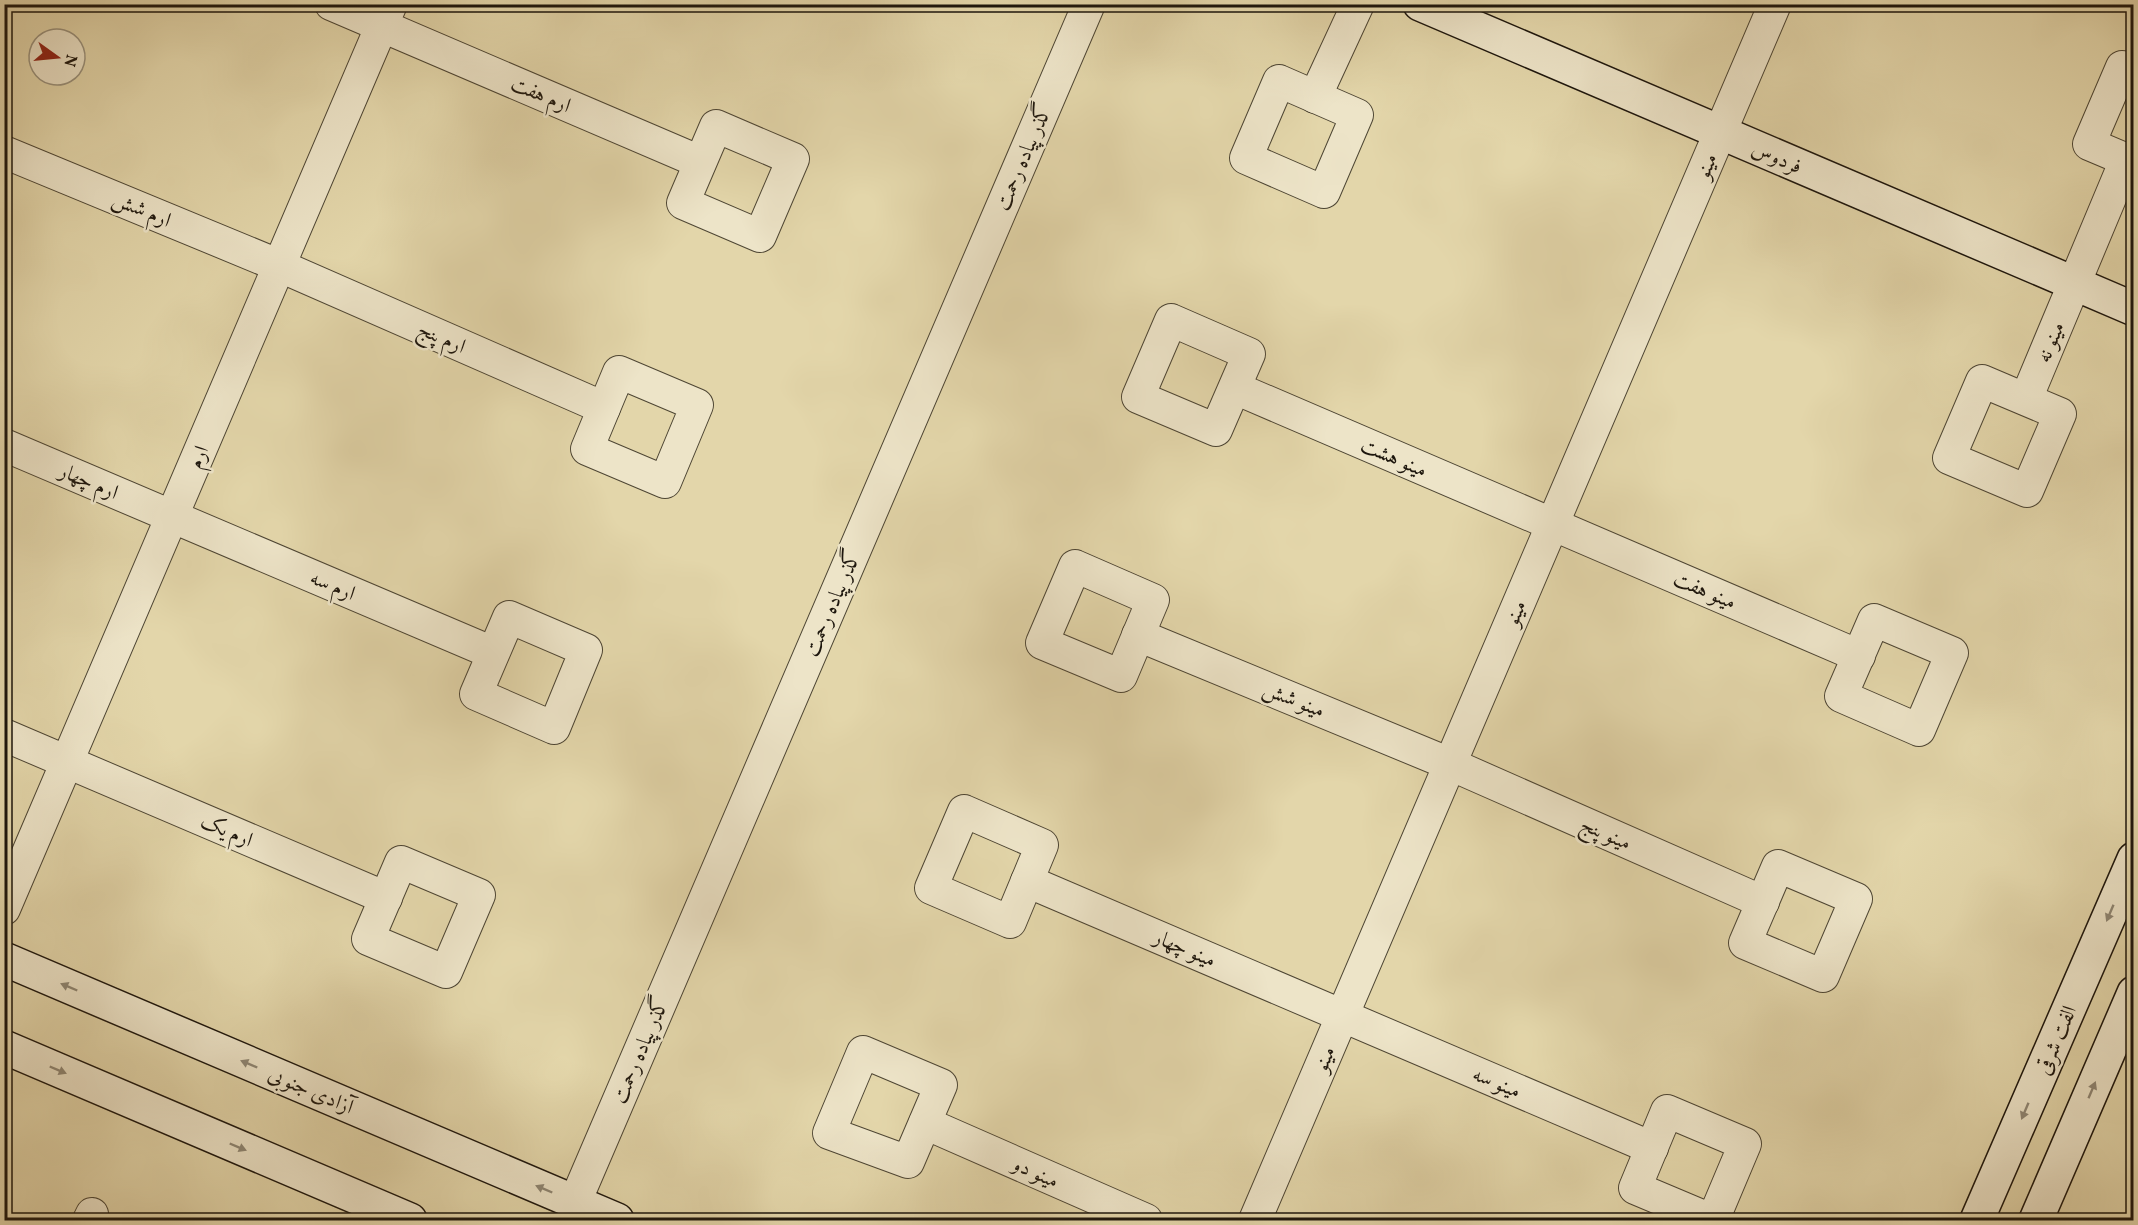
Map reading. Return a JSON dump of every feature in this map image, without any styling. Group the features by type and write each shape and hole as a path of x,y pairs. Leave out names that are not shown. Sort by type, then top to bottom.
{"main road":[{"name":"فردوس","path":"1420,4 2133,309"},
{"name":"الفت شرقی","path":"1977,1221 2133,859"},
{"name":"آزادی جنوبی","path":"4,959 617,1221"},
{"path":"2036,1221 2133,993"},
{"path":"4,1047 410,1221"}],"street":[{"name":"ارم هفت","path":"331,4 387,15 700,162"},
{"name":"گذر پیاده رحمت","path":"575,1202 1089,4"},
{"path":"1316,97 1358,4"},
{"name":"مینو","path":"1254,1221 1774,4"},
{"name":"ارم","path":"4,909 387,15"},
{"path":"2130,162 2089,144 2122,67 2133,72"},
{"name":"ارم شش","path":"4,152 280,266"},
{"name":"مینو نه","path":"2025,399 2130,162"},
{"name":"ارم پنج","path":"280,266 604,408"},
{"name":"مینو هشت","path":"1235,388 1552,525"},
{"name":"ارم چهار","path":"4,445 172,517"},
{"name":"ارم سه","path":"172,517 493,653"},
{"name":"مینو هفت","path":"1552,525 1859,656"},
{"name":"مینو شش","path":"1138,635 1450,764"},
{"name":"ارم یک","path":"4,735 386,898"},
{"name":"مینو پنج","path":"1450,764 1763,902"},
{"name":"مینو چهار","path":"1027,881 1343,1016"},
{"name":"مینو سه","path":"1343,1016 1652,1148"},
{"path":"1667,1111 1745,1144 1712,1221 1635,1188 1667,1111"},
{"name":"مینو دو","path":"925,1122 1146,1221"}]}
